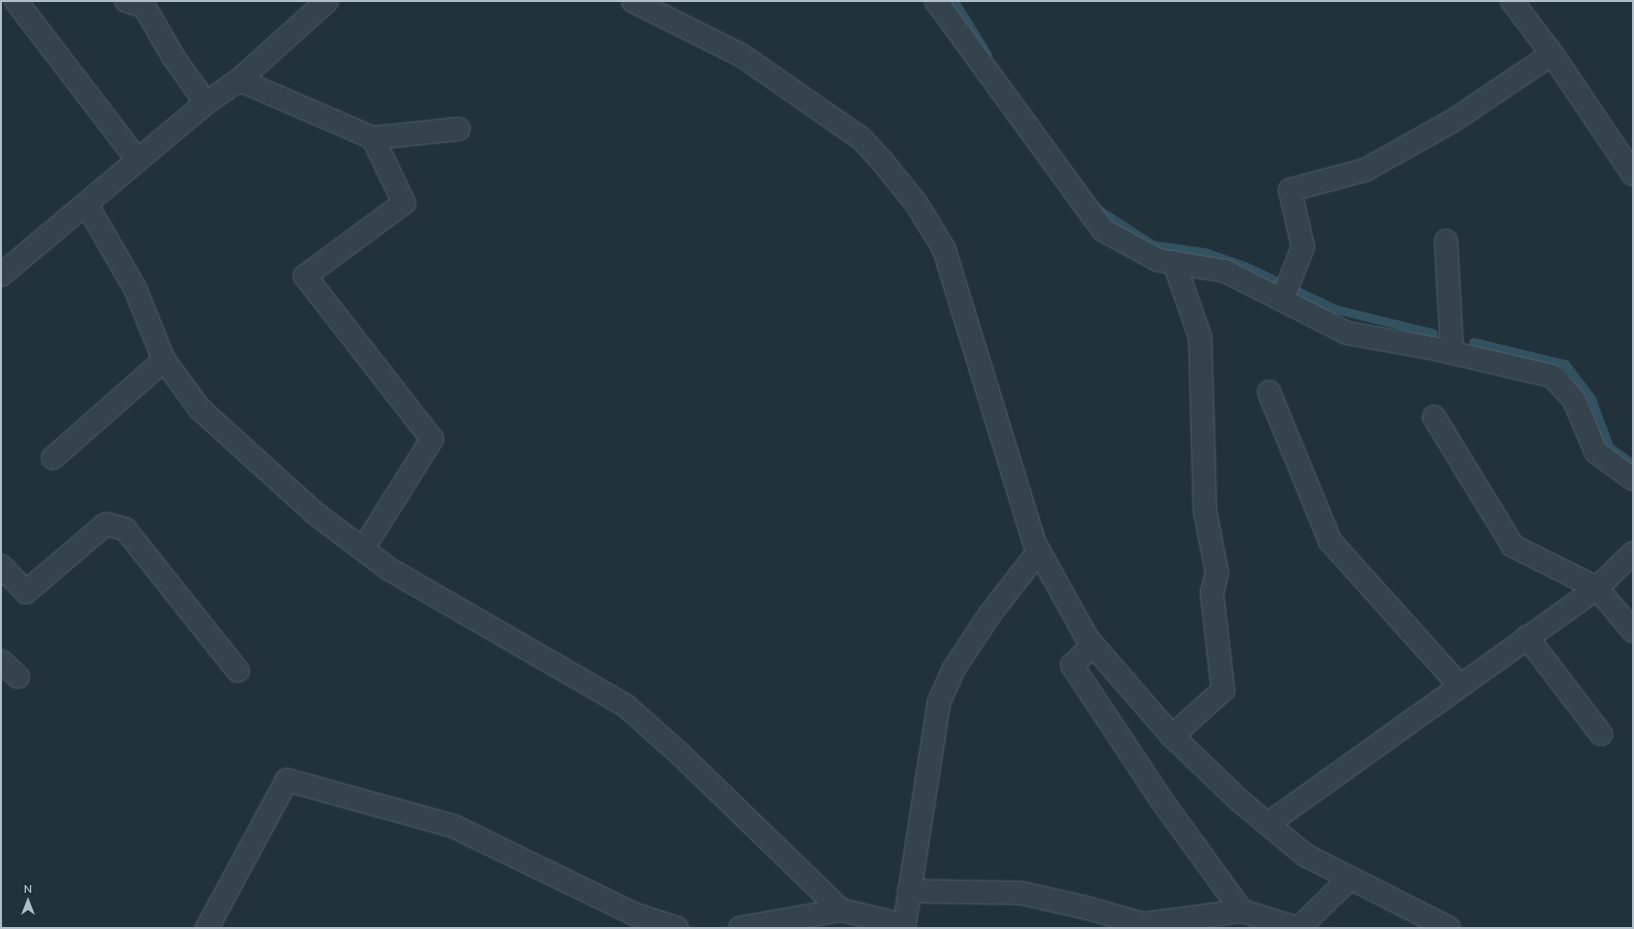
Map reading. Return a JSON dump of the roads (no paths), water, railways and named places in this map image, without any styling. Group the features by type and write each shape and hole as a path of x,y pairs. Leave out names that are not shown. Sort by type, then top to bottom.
{"street":[{"path":"16,1 137,159"},
{"path":"126,1 144,6 174,58 206,102"},
{"path":"1,275 87,205 137,159 206,102 239,80 327,1"},
{"path":"633,1 741,55 862,138 916,203 944,249 1038,551 1092,645 1172,736 1240,800 1269,823 1304,855 1449,928"},
{"path":"936,1 1103,230 1158,260 1224,271 1283,296 1348,333 1452,352 1552,376 1574,400 1596,452 1633,479"},
{"path":"1512,1 1552,54 1633,174"},
{"path":"1283,296 1303,247 1290,190 1365,170 1454,120 1552,54"},
{"path":"239,80 373,138 459,129"},
{"path":"363,549 432,439 305,276 404,203 373,138"},
{"path":"87,205 135,288 164,360 200,409 316,514 390,569 626,706 680,754 842,910"},
{"path":"1446,241 1452,352"},
{"path":"1172,736 1223,690 1212,593 1217,573 1205,511 1200,337 1174,262"},
{"path":"53,458 164,360"},
{"path":"1269,392 1330,542 1459,685"},
{"path":"1434,417 1513,546 1597,588 1633,631"},
{"path":"1,566 26,592 106,524 125,530 238,670"},
{"path":"740,928 842,910 887,921 903,928 939,702 953,670 990,614 1038,551"},
{"path":"1269,823 1459,685 1597,588 1633,553"},
{"path":"1527,637 1601,734"},
{"path":"1092,645 1072,665 1162,801 1242,911"},
{"path":"1,661 18,677"},
{"path":"207,928 287,780 453,826 634,914 677,928"},
{"path":"909,891 1021,893 1087,908 1143,924 1242,911 1298,928 1350,878"}],"waterway":[{"path":"954,1 987,54"},
{"path":"1096,208 1153,245 1204,252 1245,266 1335,309 1433,333"},
{"path":"1473,342 1565,364 1591,398 1609,447 1633,464"}]}
